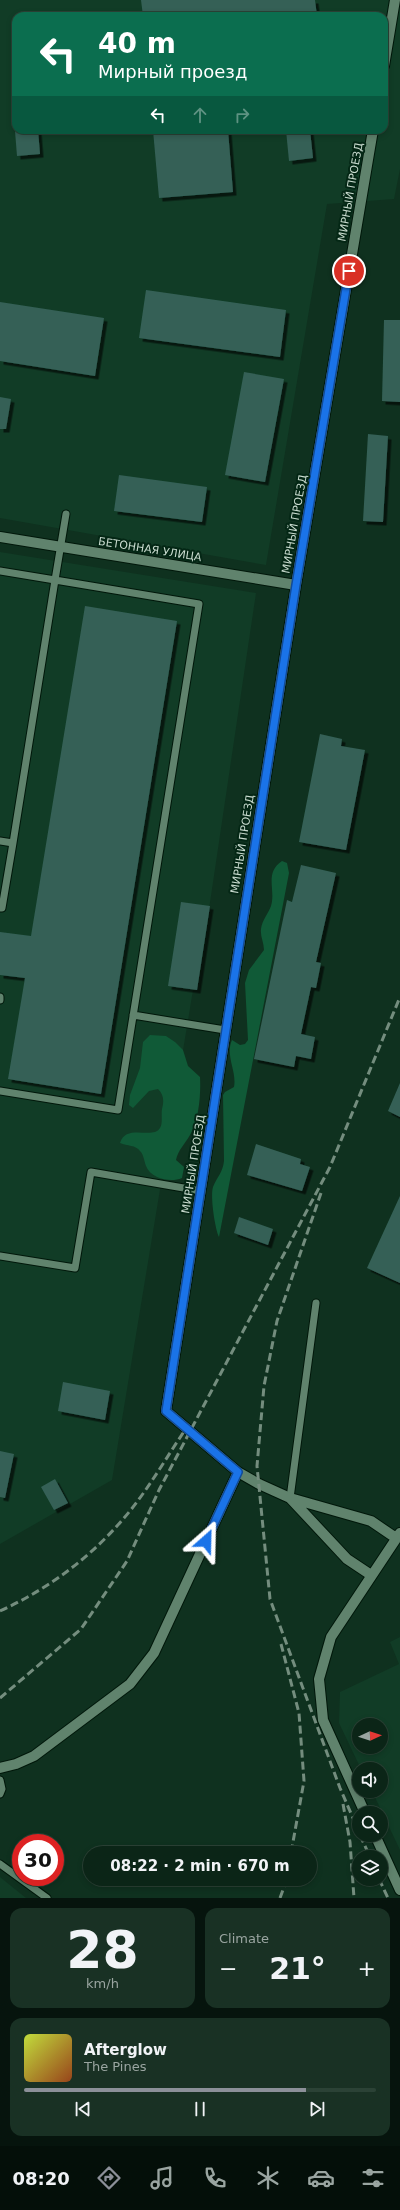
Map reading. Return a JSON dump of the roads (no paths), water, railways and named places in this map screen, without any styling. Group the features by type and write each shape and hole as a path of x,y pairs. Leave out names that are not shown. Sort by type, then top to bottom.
{"street":[{"path":"388,42 395,0"},
{"name":"МИРНЫЙ ПРОЕЗД","path":"290,1498 259,1484 238,1472 166,1411 296,585 372,134"},
{"name":"БЕТОННАЯ УЛИЦА","path":"0,537 296,585"},
{"path":"0,1768 16,1764 34,1756 130,1684 154,1653 238,1472"},
{"path":"290,1498 371,1521 398,1536 331,1636 319,1679 323,1720 362,1806"},
{"path":"290,1498 347,1559 371,1575"},
{"path":"378,1842 400,1890"}],"lane":[{"path":"0,908 2,908 13,843 66,514"},
{"path":"0,571 199,604 118,1110 0,1091"},
{"path":"0,841 13,843"},
{"path":"133,1015 225,1030"},
{"path":"0,1256 75,1268 91,1172 201,1191"},
{"path":"290,1498 316,1303"},
{"path":"0,1780 2,1789 0,1794"},
{"path":"0,1864 36,1895 47,1898"}],"railway":[{"path":"0,1698 81,1629 127,1561 159,1490 330,1167 400,997"},
{"path":"321,1193 277,1321 264,1386 257,1466 270,1599 340,1788 352,1816"},
{"path":"0,1611 35,1593 67,1571 111,1533 140,1498 185,1430"},
{"path":"281,1644 299,1713 304,1781 292,1846"},
{"path":"343,1804 350,1842 354,1898"},
{"path":"363,1842 367,1850"},
{"path":"280,1898 284,1886"},
{"path":"382,1886 388,1898"}]}
